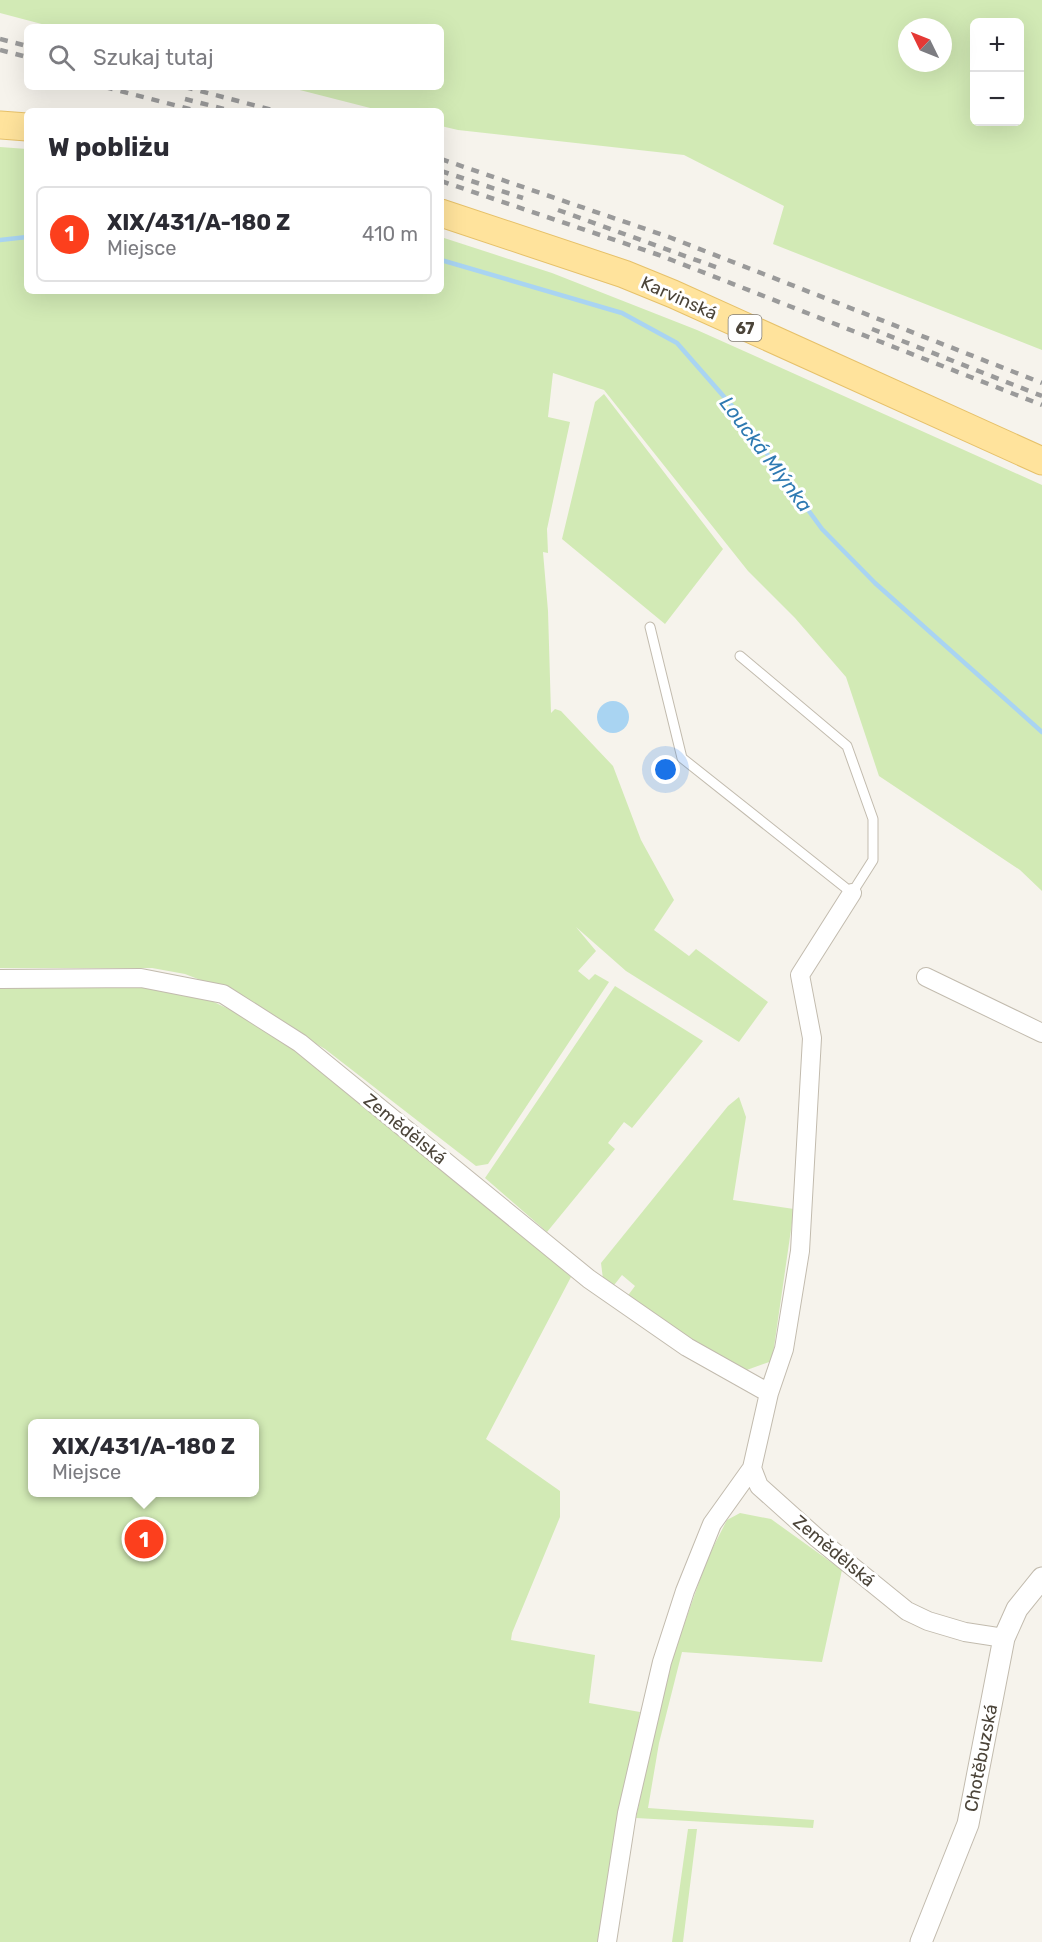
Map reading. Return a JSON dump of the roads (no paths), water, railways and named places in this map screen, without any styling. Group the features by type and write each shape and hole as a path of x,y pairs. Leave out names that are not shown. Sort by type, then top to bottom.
{"main road":[{"path":"0,125 24,128"},
{"name":"Karvinská","path":"444,214 613,271 673,294 1042,461"}],"street":[{"path":"607,1942 627,1813 662,1662 685,1591 712,1524 752,1468 769,1393 784,1349 800,1251 812,1038 800,975 852,893"},
{"path":"926,977 1042,1033"},
{"name":"Zemědělská","path":"0,979 141,978 223,994 300,1043 589,1279 687,1347 769,1393"},
{"name":"Zemědělská","path":"752,1468 759,1486 817,1538 907,1611 928,1621 965,1632 1004,1638"},
{"name":"Chotěbuzská","path":"921,1942 968,1824 1004,1638 1017,1609 1042,1578"}],"lane":[{"path":"650,627 682,758 852,893 873,860 873,819 847,746 740,656"}],"water":[{"path":"613,701 624,706 629,717 624,728 613,733 602,728 597,717 602,706"}],"waterway":[{"name":"Loucká Mlýnka","path":"0,240 24,237"},
{"name":"Loucká Mlýnka","path":"444,261 622,313 677,343 733,407 822,529 875,583 1042,732"}],"railway":[{"path":"0,39 24,45"},
{"path":"0,50 24,56"},
{"path":"116,90 186,108"},
{"path":"196,90 265,108"},
{"path":"185,99 220,108"},
{"path":"444,160 669,237 1042,383"},
{"path":"444,172 523,198"},
{"path":"444,182 659,255 1042,405"},
{"path":"558,210 721,269"},
{"path":"872,329 1042,396"}],"place":[{"name":"XIX/431/A-180 Z","path":"144,1539"}]}
